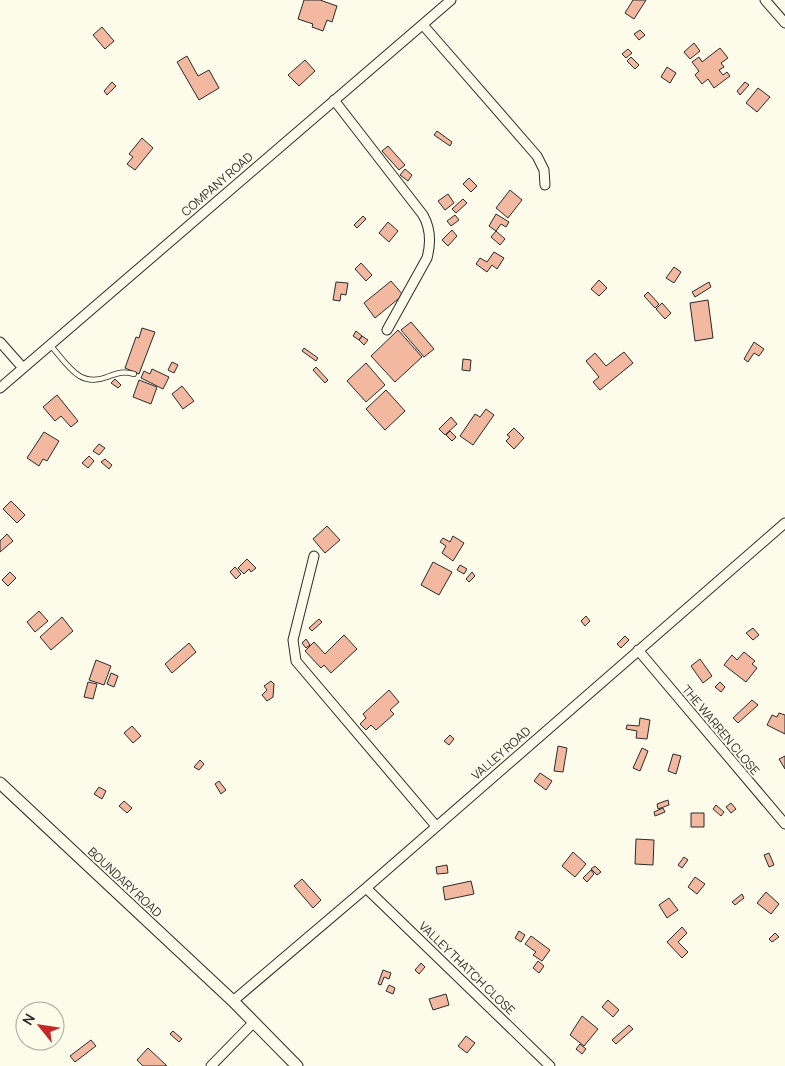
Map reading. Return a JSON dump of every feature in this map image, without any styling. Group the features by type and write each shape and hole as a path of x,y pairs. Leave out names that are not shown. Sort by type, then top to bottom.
{"main road":[{"name":"BOUNDARY ROAD","path":"0,783 233,1001 297,1066"}],"street":[{"name":"COMPANY ROAD","path":"0,388 452,0"},
{"path":"765,0 785,23"},
{"path":"422,25 537,156 544,170 545,184"},
{"path":"334,100 423,215 428,227 430,249 427,258 387,330"},
{"path":"0,342 23,368"},
{"name":"VALLEY ROAD","path":"233,1001 366,888 785,523"},
{"path":"314,556 293,640 296,661 436,826"},
{"name":"THE WARREN CLOSE","path":"638,650 785,824"},
{"name":"VALLEY THATCH CLOSE","path":"366,888 550,1066"},
{"path":"211,1066 254,1022"}],"lane":[{"path":"50,346 80,377 86,380 94,382 123,371 134,374"}],"building":[{"path":"304,0 320,0 337,6 332,22 327,20 323,31 312,27 313,24 298,19"},
{"path":"633,0 646,0 634,19 625,13"},
{"path":"102,27 114,41 105,49 93,35"},
{"path":"640,30 645,35 639,40 634,34"},
{"path":"694,43 700,51 690,59 684,52"},
{"path":"720,48 728,58 721,63 724,67 719,70 723,75 727,72 730,76 714,88 708,79 702,84 695,75 699,71 692,62 699,57 702,62"},
{"path":"628,49 632,53 626,58 622,54"},
{"path":"187,56 198,76 209,70 219,88 199,100 177,62"},
{"path":"631,57 639,65 635,69 627,61"},
{"path":"305,60 315,71 299,86 288,75"},
{"path":"667,67 676,73 670,83 661,77"},
{"path":"112,82 116,86 107,95 104,91"},
{"path":"745,82 749,85 740,95 737,91"},
{"path":"758,88 770,97 757,112 746,103"},
{"path":"437,131 452,142 450,146 434,135"},
{"path":"142,138 153,148 135,170 127,164 133,157 129,154"},
{"path":"388,146 405,165 399,170 382,151"},
{"path":"405,169 412,175 408,181 400,175"},
{"path":"469,178 477,186 471,192 463,184"},
{"path":"510,190 522,200 508,218 496,208"},
{"path":"448,194 454,203 445,210 438,201"},
{"path":"463,199 467,203 456,213 452,209"},
{"path":"496,214 509,222 506,227 501,224 496,231 489,226"},
{"path":"455,215 459,220 451,226 447,221"},
{"path":"363,216 366,219 357,228 354,225"},
{"path":"388,222 398,231 389,242 379,233"},
{"path":"452,230 457,236 448,246 442,240"},
{"path":"496,231 505,239 500,245 491,237"},
{"path":"494,252 504,258 497,269 492,265 487,272 476,264 480,258 487,262"},
{"path":"361,263 372,275 366,281 355,269"},
{"path":"674,267 681,272 674,283 666,278"},
{"path":"599,280 607,288 599,296 591,289"},
{"path":"391,281 403,295 375,318 364,303"},
{"path":"336,282 348,283 346,295 341,294 340,301 333,300"},
{"path":"709,282 711,287 695,297 692,292"},
{"path":"648,292 659,304 655,308 644,296"},
{"path":"708,300 713,338 695,341 690,303"},
{"path":"662,303 671,313 665,319 656,309"},
{"path":"411,322 434,349 424,357 401,330"},
{"path":"142,328 155,332 139,374 125,368 136,337 139,338"},
{"path":"398,330 422,357 395,382 371,356"},
{"path":"356,331 362,336 359,340 353,336"},
{"path":"362,336 368,340 364,345 359,340"},
{"path":"754,342 764,349 759,356 754,353 748,362 744,359"},
{"path":"304,348 318,358 316,361 302,351"},
{"path":"624,352 633,363 600,390 593,382 599,377 586,361 595,353 606,366"},
{"path":"463,359 471,360 470,371 462,370"},
{"path":"172,362 178,365 174,373 168,370"},
{"path":"366,363 385,385 366,402 347,381"},
{"path":"316,367 328,380 325,383 313,370"},
{"path":"152,369 169,377 163,389 141,378 144,371 150,374"},
{"path":"115,379 121,385 118,388 111,383"},
{"path":"139,380 157,387 151,404 133,397"},
{"path":"182,386 194,401 183,409 172,394"},
{"path":"386,390 405,411 385,430 366,409"},
{"path":"57,395 78,421 71,427 61,416 55,421 43,407"},
{"path":"486,409 494,415 473,445 460,436 475,414 480,417"},
{"path":"451,417 457,424 445,435 439,429"},
{"path":"514,428 524,438 514,449 506,441 510,437 507,435"},
{"path":"450,431 456,437 452,441 446,435"},
{"path":"44,432 59,441 47,461 43,459 39,466 27,458"},
{"path":"99,444 105,448 99,455 93,451"},
{"path":"89,456 94,461 88,468 82,463"},
{"path":"105,459 112,465 109,469 101,462"},
{"path":"11,501 25,515 17,523 3,509"},
{"path":"327,526 340,540 325,553 313,539"},
{"path":"7,534 13,541 0,552 0,541"},
{"path":"453,536 464,543 453,561 442,553 446,546 440,542 443,538 450,542"},
{"path":"247,559 256,568 251,572 249,569 244,574 238,568"},
{"path":"433,562 452,572 439,595 421,585"},
{"path":"460,565 467,569 464,574 457,570"},
{"path":"235,567 241,574 236,579 230,572"},
{"path":"10,572 16,578 8,586 2,580"},
{"path":"472,572 475,576 469,582 466,579"},
{"path":"39,611 48,621 35,632 27,622"},
{"path":"586,616 590,621 585,626 581,621"},
{"path":"62,617 73,631 51,650 40,637"},
{"path":"319,619 322,622 312,631 309,628"},
{"path":"753,628 759,635 753,640 746,633"},
{"path":"344,635 357,649 331,673 324,665 321,668 305,651 314,642 325,654"},
{"path":"625,636 629,640 621,648 617,644"},
{"path":"306,639 310,645 306,648 302,643"},
{"path":"189,643 196,652 172,673 165,664"},
{"path":"744,652 755,661 752,664 757,668 746,682 724,665 732,655 737,660"},
{"path":"700,659 712,676 703,683 691,666"},
{"path":"96,660 111,666 104,685 89,680"},
{"path":"111,673 118,676 114,687 107,684"},
{"path":"271,681 274,684 273,697 267,701 262,695 267,690 264,686"},
{"path":"88,682 97,684 93,699 84,697"},
{"path":"720,682 725,687 721,692 715,687"},
{"path":"389,690 399,702 390,710 394,714 376,730 371,725 366,730 360,724 366,718 363,714"},
{"path":"752,700 758,705 738,723 733,718"},
{"path":"779,713 785,715 785,734 767,725 772,715 777,717"},
{"path":"640,718 650,720 647,739 636,738 637,731 626,729 627,725 639,726"},
{"path":"132,726 141,736 133,743 124,733"},
{"path":"450,735 454,739 449,745 444,741"},
{"path":"558,746 567,748 563,772 554,771"},
{"path":"642,748 648,751 640,771 633,768"},
{"path":"673,754 681,756 676,774 668,771"},
{"path":"785,756 785,769 779,759"},
{"path":"200,760 204,764 199,770 194,767"},
{"path":"540,773 552,781 546,790 534,781"},
{"path":"219,781 226,790 221,794 215,784"},
{"path":"99,787 106,791 102,799 94,794"},
{"path":"668,800 669,805 658,809 657,804"},
{"path":"124,801 132,808 127,813 119,806"},
{"path":"731,803 736,809 731,813 726,807"},
{"path":"716,805 724,812 721,816 713,809"},
{"path":"663,808 665,812 655,816 654,812"},
{"path":"691,813 704,813 704,827 691,827"},
{"path":"636,839 654,840 653,865 635,864"},
{"path":"573,852 586,864 575,877 562,866"},
{"path":"769,853 774,865 769,867 764,855"},
{"path":"684,857 688,860 682,868 678,865"},
{"path":"447,865 448,873 437,874 436,867"},
{"path":"595,866 601,872 597,875 591,869"},
{"path":"591,870 594,874 587,882 583,878"},
{"path":"695,877 705,884 697,894 688,887"},
{"path":"302,879 321,900 313,908 294,886"},
{"path":"471,881 474,894 445,900 443,887"},
{"path":"766,892 779,904 771,914 757,903"},
{"path":"742,894 744,898 735,905 732,902"},
{"path":"669,898 678,910 667,918 659,905"},
{"path":"682,927 687,933 678,942 688,952 682,958 667,942"},
{"path":"519,931 525,935 521,942 515,938"},
{"path":"775,933 779,937 772,942 769,939"},
{"path":"531,936 550,950 542,961 533,955 536,952 525,944"},
{"path":"538,961 544,966 539,973 533,968"},
{"path":"421,963 425,967 419,974 415,970"},
{"path":"383,970 391,973 389,979 384,977 381,985 378,984"},
{"path":"389,985 395,988 393,994 386,991"},
{"path":"446,994 449,1005 433,1010 429,999"},
{"path":"608,1000 619,1010 613,1017 602,1007"},
{"path":"582,1016 598,1029 584,1046 570,1035"},
{"path":"629,1025 633,1029 616,1044 612,1040"},
{"path":"173,1031 182,1039 179,1042 170,1034"},
{"path":"466,1036 475,1043 467,1053 458,1046"},
{"path":"91,1040 96,1046 75,1062 70,1056"},
{"path":"580,1044 586,1049 582,1054 576,1049"},
{"path":"148,1048 167,1066 143,1066 137,1060"}]}
